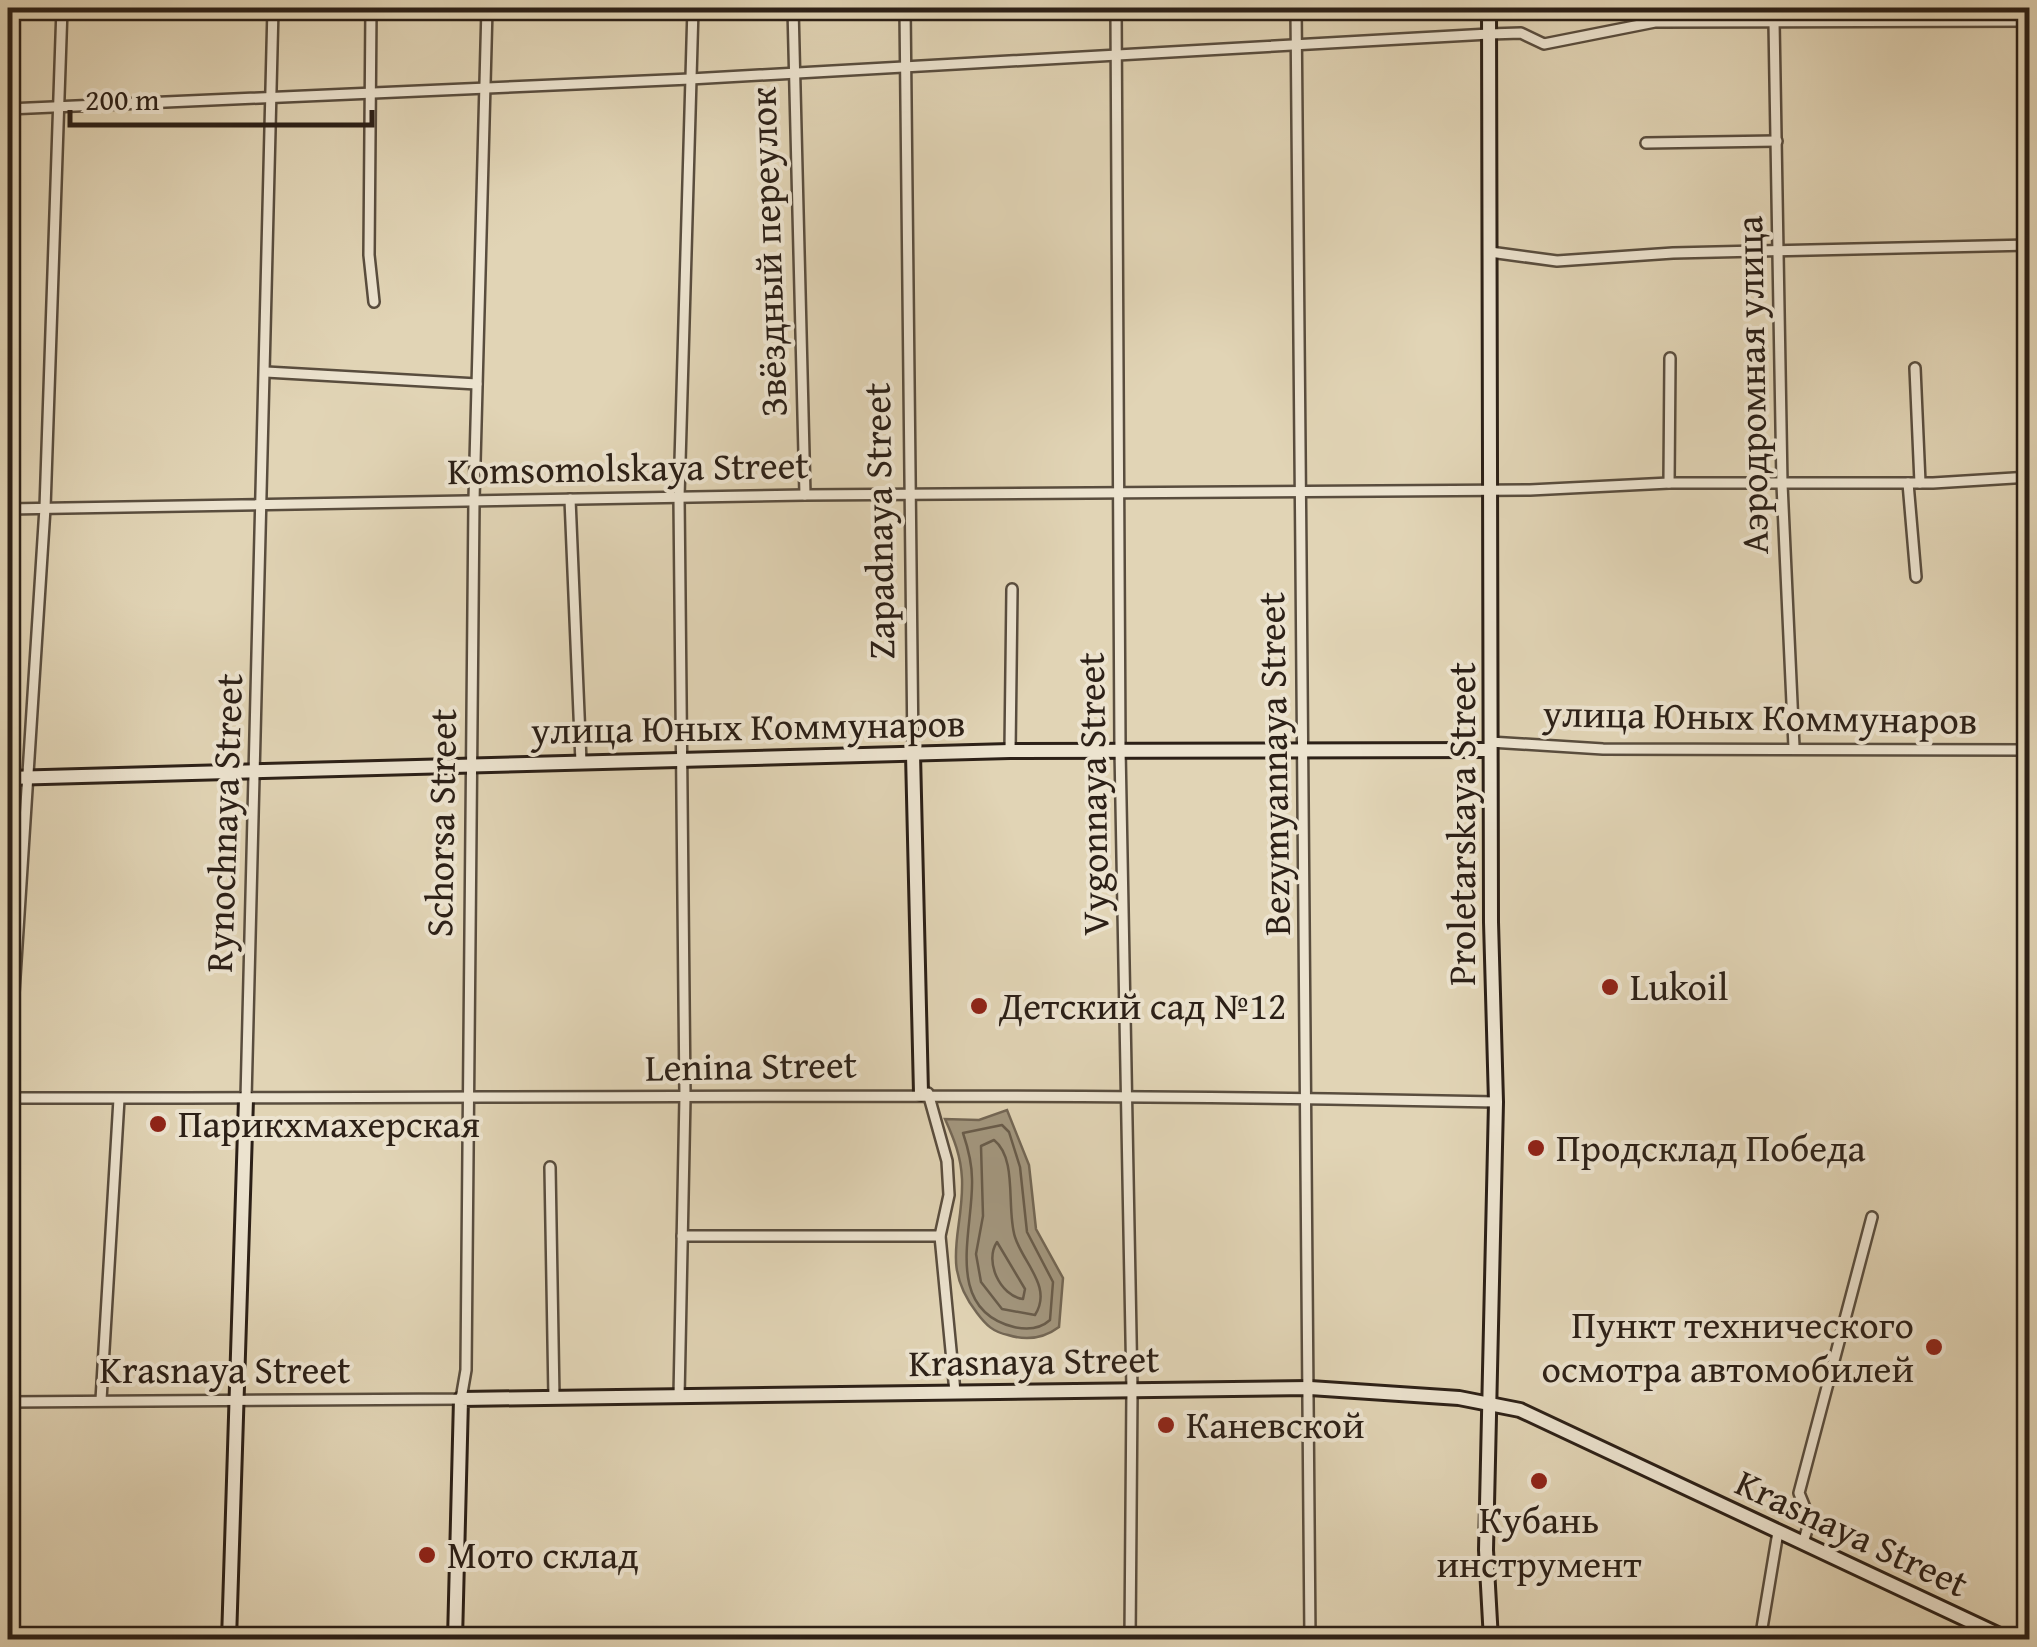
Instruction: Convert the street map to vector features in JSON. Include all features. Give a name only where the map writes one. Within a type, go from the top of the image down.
[{"type":"street","points":[[8,1086],[24,778],[44,508],[62,8]]},
{"type":"street","name":"Rynochnaya Street","points":[[230,1640],[256,772],[273,8]]},
{"type":"street","points":[[371,8],[369,255],[374,302]]},
{"type":"street","name":"Schorsa Street","points":[[456,1640],[461,1399],[466,1370],[474,500],[487,8]]},
{"type":"street","points":[[680,1397],[685,1097],[679,497],[692,8]]},
{"type":"street","name":"Звёздный переулок","points":[[793,8],[805,495]]},
{"type":"street","name":"Zapadnaya Street","points":[[905,8],[907,494],[924,1093]]},
{"type":"street","name":"Vygonnaya Street","points":[[1116,8],[1120,750],[1132,1390],[1130,1640]]},
{"type":"street","name":"Bezymyannaya Street","points":[[1296,8],[1302,749],[1310,1098],[1310,1640]]},
{"type":"street","name":"Proletarskaya Street","points":[[1489,8],[1490,746],[1496,1102],[1486,1550],[1491,1640]]},
{"type":"street","points":[[1902,8],[1902,21]]},
{"type":"street","points":[[8,109],[690,80],[1489,34],[1521,33],[1544,44],[1655,22],[2030,21]]},
{"type":"street","name":"Аэродромная улица","points":[[1774,22],[1782,484],[1794,747]]},
{"type":"street","points":[[1646,143],[1777,141]]},
{"type":"street","points":[[1490,252],[1558,261],[2030,244]]},
{"type":"street","points":[[1669,482],[1670,358]]},
{"type":"street","points":[[1915,368],[1920,483]]},
{"type":"street","points":[[266,372],[477,384]]},
{"type":"street","name":"Komsomolskaya Street","points":[[8,509],[1490,488],[1669,482],[1920,483],[2030,477]]},
{"type":"street","points":[[1908,483],[1916,577]]},
{"type":"street","points":[[570,499],[580,762]]},
{"type":"street","points":[[1010,751],[1012,589]]},
{"type":"street","name":"улица Юных Коммунаров","points":[[8,778],[1010,751],[1490,746],[2030,750]]},
{"type":"street","points":[[924,1093],[947,1161],[950,1196],[940,1236],[955,1392]]},
{"type":"street","name":"Lenina Street","points":[[8,1098],[468,1100],[924,1093],[1496,1102]]},
{"type":"street","points":[[101,1400],[119,1098]]},
{"type":"street","points":[[550,1167],[554,1398]]},
{"type":"street","points":[[1803,1543],[1810,1520],[1799,1494],[1872,1217]]},
{"type":"street","points":[[682,1236],[940,1236]]},
{"type":"street","name":"Krasnaya Street","points":[[8,1402],[1310,1388],[1491,1402],[1520,1410],[2010,1640]]},
{"type":"street","points":[[1760,1640],[1778,1532]]},
{"type":"water","points":[[1007,1110],[1029,1165],[1036,1229],[1063,1278],[1059,1327],[1035,1338],[1003,1334],[987,1324],[966,1295],[956,1263],[962,1179],[945,1119],[979,1120]]},
{"type":"place","name":"Lukoil","points":[[1610,987]]},
{"type":"place","name":"Детский сад №12","points":[[979,1006]]},
{"type":"place","name":"Парикхмахерская","points":[[158,1124]]},
{"type":"place","name":"Продсклад Победа","points":[[1536,1148]]},
{"type":"place","name":"Пункт технического осмотра автомобилей","points":[[1934,1347]]},
{"type":"place","name":"Каневской","points":[[1166,1425]]},
{"type":"place","name":"Кубань инструмент","points":[[1539,1481]]},
{"type":"place","name":"Мото склад","points":[[427,1555]]}]
